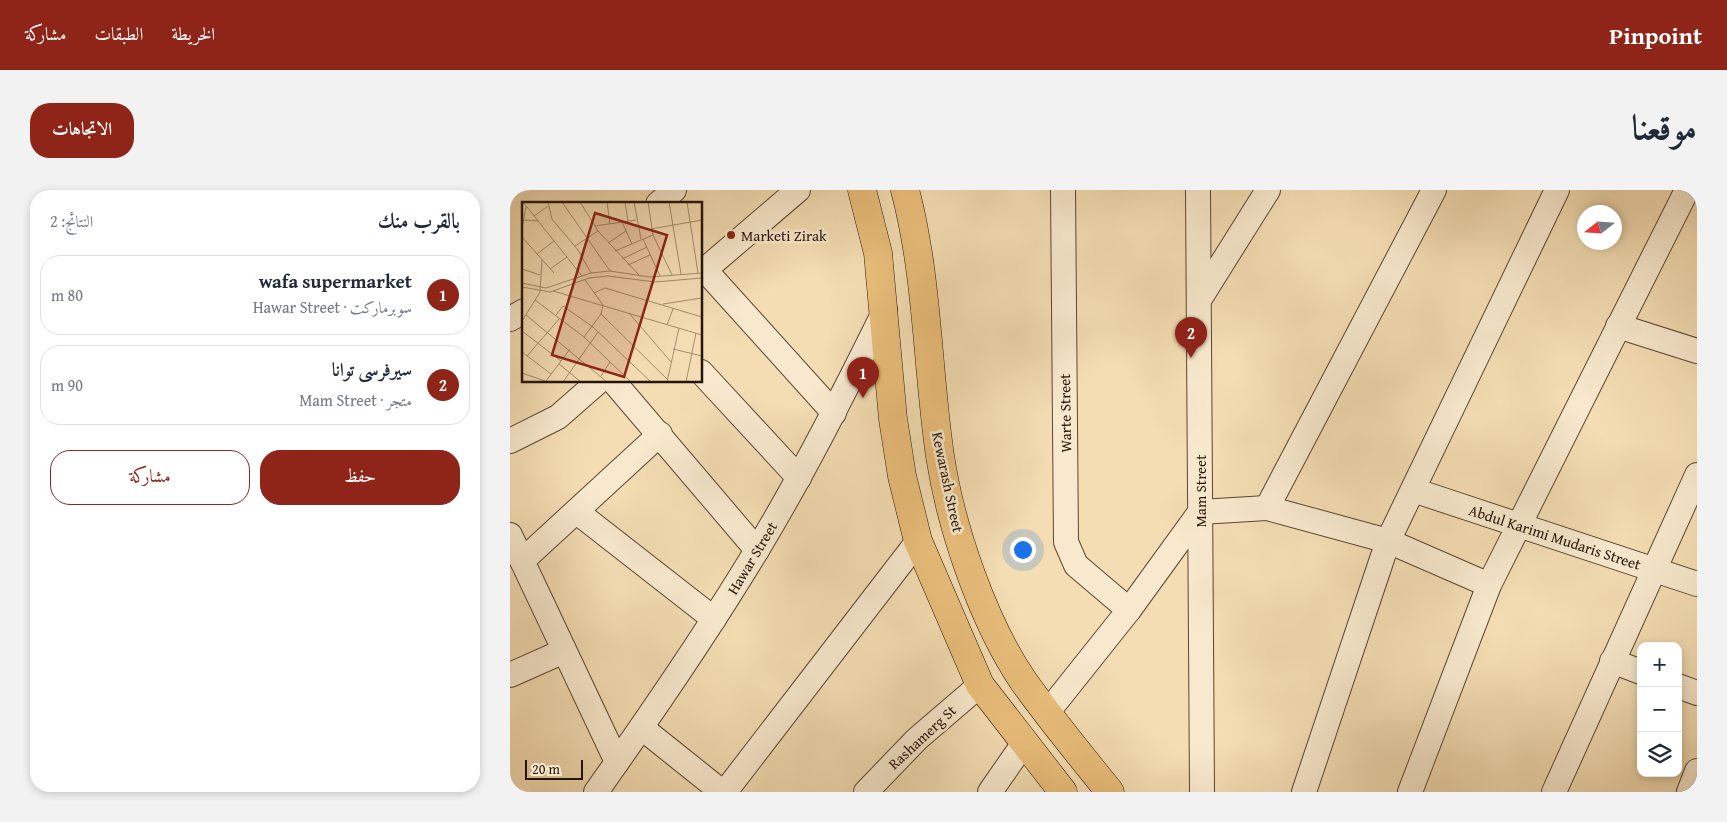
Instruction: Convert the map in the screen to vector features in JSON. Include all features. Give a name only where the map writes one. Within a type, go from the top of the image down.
[{"type":"main road","points":[[862,190],[878,252],[885,310],[893,419],[902,476],[918,541],[980,685],[1063,792]]},
{"type":"main road","name":"Kewarash Street","points":[[905,190],[914,223],[922,275],[940,458],[950,509],[996,631],[1024,682],[1110,792]]},
{"type":"street","points":[[660,202],[674,190]]},
{"type":"street","points":[[798,190],[703,271],[834,413]]},
{"type":"street","name":"Warte Street","points":[[1063,190],[1066,542],[1076,565],[1129,610]]},
{"type":"street","name":"Mam Street","points":[[1198,190],[1202,792]]},
{"type":"street","points":[[1199,300],[1268,190]]},
{"type":"street","points":[[1267,508],[1434,190]]},
{"type":"street","points":[[1304,792],[1388,541],[1557,190]]},
{"type":"street","points":[[1410,792],[1490,585],[1686,190]]},
{"type":"street","name":"Hawar Street","points":[[596,792],[642,728],[757,550],[834,413],[885,310]]},
{"type":"street","points":[[510,320],[522,312]]},
{"type":"street","points":[[1618,326],[1697,351]]},
{"type":"street","points":[[702,373],[799,478]]},
{"type":"street","points":[[510,441],[558,417],[598,382]]},
{"type":"street","points":[[614,382],[757,550]]},
{"type":"street","points":[[522,561],[660,434]]},
{"type":"street","points":[[1554,792],[1697,475]]},
{"type":"street","name":"Abdul Karimi Mudaris Street","points":[[1413,490],[1697,584]]},
{"type":"street","points":[[1047,713],[1129,610],[1200,512],[1267,508],[1388,541],[1490,585]]},
{"type":"street","points":[[577,512],[714,619]]},
{"type":"street","points":[[510,535],[617,762]]},
{"type":"street","points":[[642,728],[724,792],[918,541]]},
{"type":"street","points":[[510,675],[564,650]]},
{"type":"street","points":[[1612,662],[1637,671]]},
{"type":"street","name":"Rashamerg St","points":[[866,792],[917,739],[980,685]]},
{"type":"street","points":[[1681,687],[1697,693]]},
{"type":"street","points":[[990,792],[1024,743]]},
{"type":"street","points":[[1688,792],[1697,771]]},
{"type":"place","name":"Marketi Zirak","points":[[731,235]]},
{"type":"place","name":"سيرفرسى توانا","points":[[1191,358]]},
{"type":"place","name":"wafa supermarket","points":[[863,398]]}]
